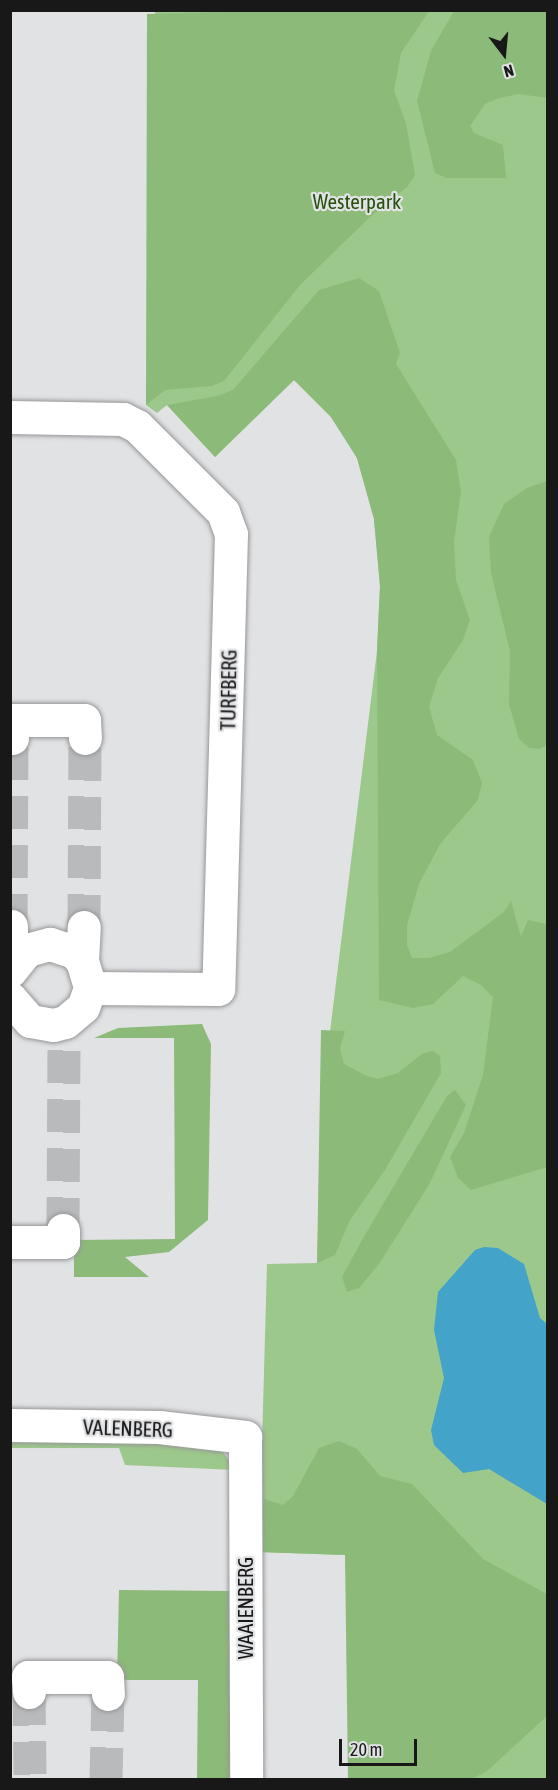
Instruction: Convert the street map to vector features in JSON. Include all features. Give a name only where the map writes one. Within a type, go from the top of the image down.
[{"type":"street","name":"TURFBERG","points":[[10,417],[123,419],[137,426],[223,512],[231,534],[218,989],[86,974]]},
{"type":"street","points":[[12,738],[12,720],[84,720],[85,738]]},
{"type":"street","points":[[11,926],[11,970]]},
{"type":"street","points":[[11,1003],[30,1021],[64,1032],[83,1007],[86,974],[84,927]]},
{"type":"street","points":[[11,970],[22,954],[38,945],[63,946],[86,974]]},
{"type":"street","points":[[10,1242],[63,1242],[63,1230]]},
{"type":"street","name":"VALENBERG","points":[[10,1425],[159,1427],[245,1437]]},
{"type":"street","name":"WAAIENBERG","points":[[245,1437],[246,1779]]},
{"type":"street","points":[[28,1692],[28,1677],[107,1677],[108,1694]]},
{"type":"green space","name":"Westerpark","points":[[155,11],[547,11],[547,1779],[356,1779],[345,1555],[259,1552],[267,1264],[317,1263],[325,1072],[377,651],[380,586],[374,519],[357,458],[331,417],[294,380],[215,457],[167,405],[157,413],[146,405]]},
{"type":"green space","points":[[256,11],[429,11],[401,53],[394,91],[406,123],[415,175],[407,187],[371,216],[300,285],[224,381],[212,386],[165,390],[146,405],[147,14]]},
{"type":"green space","points":[[454,11],[547,11],[547,98],[519,94],[499,98],[485,104],[470,126],[474,133],[503,145],[506,178],[446,178],[435,173],[417,101],[431,51]]},
{"type":"green space","points":[[359,278],[379,291],[400,353],[396,364],[456,460],[461,492],[454,541],[456,580],[470,620],[463,640],[438,678],[429,707],[437,735],[473,760],[482,783],[478,800],[440,844],[419,884],[407,925],[407,945],[412,958],[429,958],[450,952],[504,912],[511,901],[521,937],[528,920],[547,924],[547,1167],[471,1190],[458,1178],[450,1157],[464,1133],[483,1075],[493,997],[481,985],[463,976],[433,1004],[413,1008],[379,1000],[377,651],[380,586],[374,519],[357,458],[331,417],[294,380],[215,457],[167,405],[217,396],[233,390],[319,290]]},
{"type":"green space","points":[[547,481],[548,745],[539,749],[529,748],[519,739],[509,704],[510,651],[491,573],[489,537],[504,504],[527,488]]},
{"type":"green space","points":[[202,1024],[211,1044],[208,1220],[169,1252],[125,1257],[149,1277],[74,1277],[74,1240],[175,1239],[174,1038],[94,1038],[118,1028]]},
{"type":"green space","points":[[321,1030],[345,1031],[340,1048],[344,1064],[367,1076],[378,1079],[398,1073],[422,1054],[433,1051],[440,1056],[441,1073],[385,1170],[350,1220],[335,1255],[317,1263]]},
{"type":"green space","points":[[455,1090],[466,1105],[430,1183],[379,1264],[359,1288],[347,1292],[342,1277],[447,1096]]},
{"type":"green space","points":[[11,1434],[220,1447],[235,1470],[125,1465],[119,1448],[11,1448]]},
{"type":"green space","points":[[339,1441],[357,1449],[380,1476],[412,1484],[483,1559],[547,1594],[547,1716],[486,1772],[471,1779],[348,1779],[345,1555],[259,1552],[260,1498],[283,1505],[293,1496],[319,1448]]},
{"type":"green space","points":[[119,1590],[233,1591],[232,1779],[197,1779],[198,1680],[117,1680]]},
{"type":"water","points":[[484,1247],[498,1248],[524,1264],[540,1318],[547,1324],[547,1504],[489,1469],[463,1473],[434,1445],[431,1430],[444,1378],[434,1330],[438,1292],[475,1250]]},
{"type":"tunnel","points":[[11,926],[12,738]]},
{"type":"tunnel","points":[[84,927],[85,738]]},
{"type":"tunnel","points":[[63,1230],[64,1041]]},
{"type":"tunnel","points":[[29,1692],[30,1780]]},
{"type":"tunnel","points":[[106,1780],[108,1694]]}]
